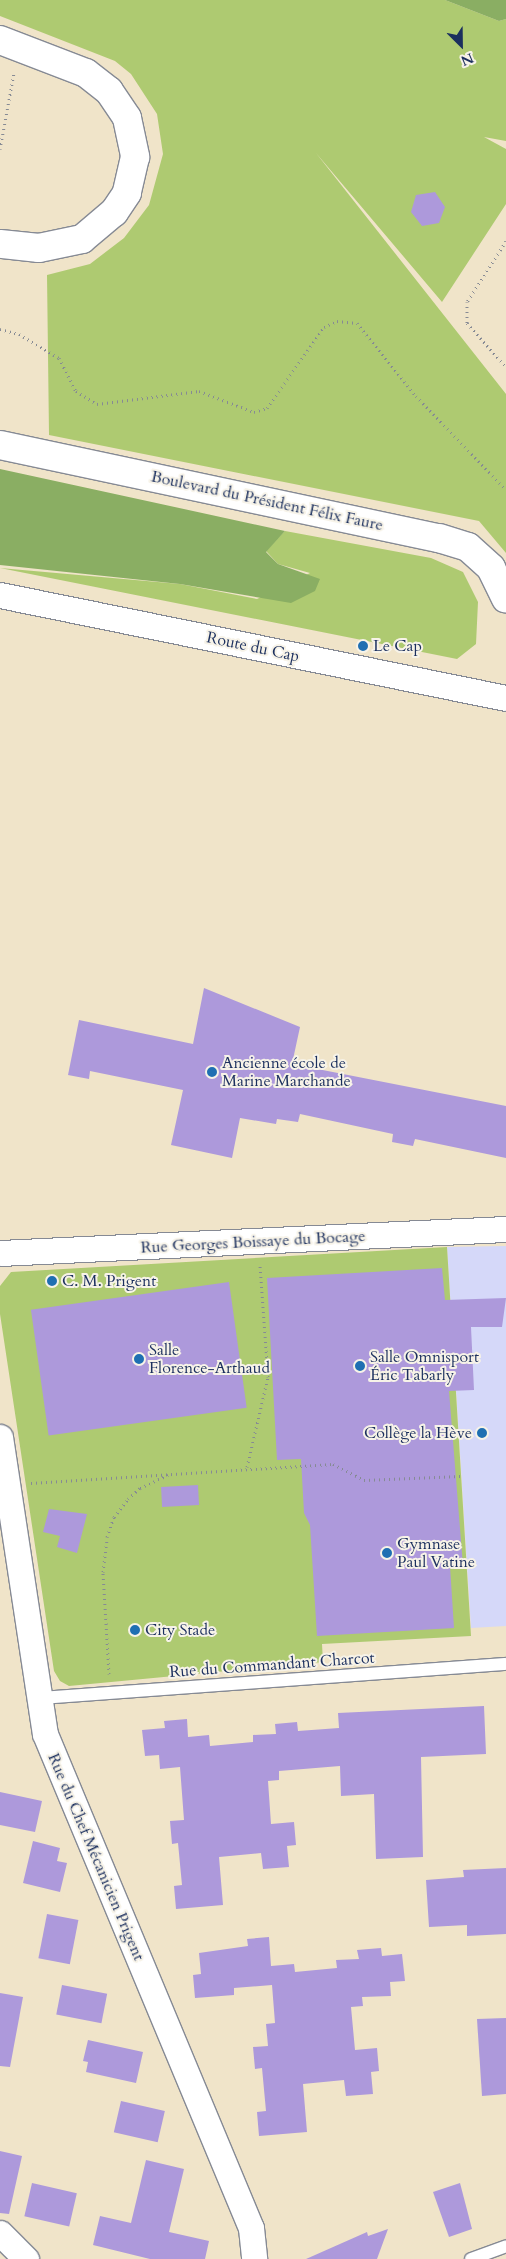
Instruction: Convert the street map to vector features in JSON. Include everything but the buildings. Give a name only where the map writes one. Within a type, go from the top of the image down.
[{"type":"street","points":[[0,40],[86,73],[109,91],[127,118],[135,157],[126,193],[114,212],[82,239],[39,248],[0,244]]},
{"type":"street","name":"Boulevard du Président Félix Faure","points":[[0,445],[439,538],[468,547],[491,568],[506,599]]},
{"type":"street","name":"Route du Cap","points":[[0,594],[506,698]]},
{"type":"street","name":"Rue Georges Boissaye du Bocage","points":[[0,1253],[239,1244],[506,1229]]},
{"type":"street","name":"Rue du Chef Mécanicien Prigent","points":[[0,1437],[45,1734],[60,1775],[251,2228],[254,2259]]},
{"type":"street","points":[[0,2233],[26,2259]]},
{"type":"lane","name":"Rue du Commandant Charcot","points":[[40,1698],[506,1664]]},
{"type":"lane","points":[[471,2259],[506,2246]]},
{"type":"path","points":[[0,149],[15,68]]},
{"type":"path","points":[[506,241],[468,302],[467,323],[506,367]]},
{"type":"path","points":[[0,329],[19,334],[59,358],[76,391],[97,404],[199,391],[254,412],[267,408],[324,327],[337,321],[357,323],[416,396],[506,490]]},
{"type":"path","points":[[239,1244],[240,1255],[259,1256],[268,1377],[247,1467]]},
{"type":"path","points":[[7,1486],[247,1467],[333,1464],[364,1480],[461,1476]]},
{"type":"path","points":[[110,1693],[103,1572],[107,1537],[114,1517],[140,1488],[176,1472]]},
{"type":"shaded area","name":"Collège la Hève","points":[[506,1246],[506,1626],[471,1628],[447,1247]]},
{"type":"green space","points":[[0,0],[445,0],[499,21],[506,19],[506,141],[484,137],[506,149],[506,204],[442,302],[316,153],[506,394],[506,553],[479,521],[49,435],[47,275],[90,264],[124,238],[149,205],[163,154],[157,114],[131,74],[115,61],[0,16]]},
{"type":"green space","points":[[445,0],[506,0],[506,19],[499,21]]},
{"type":"green space","points":[[0,469],[285,531],[266,552],[278,564],[320,579],[315,591],[291,603],[180,584],[0,565]]},
{"type":"green space","points":[[285,531],[431,558],[463,572],[478,602],[476,644],[457,659],[0,568],[180,584],[257,599],[310,573],[278,564],[266,551]]},
{"type":"green space","points":[[447,1247],[471,1636],[322,1644],[323,1662],[69,1686],[60,1681],[54,1671],[0,1314],[0,1286],[11,1272]]},
{"type":"place","name":"Le Cap","points":[[363,646]]},
{"type":"place","name":"Ancienne école de Marine Marchande","points":[[212,1072]]},
{"type":"place","name":"C. M. Prigent","points":[[52,1281]]},
{"type":"place","name":"Salle Florence-Arthaud","points":[[139,1359]]},
{"type":"place","name":"Salle Omnisport Éric Tabarly","points":[[360,1366]]},
{"type":"place","name":"Collège la Hève","points":[[482,1433]]},
{"type":"place","name":"Gymnase Paul Vatine","points":[[387,1553]]},
{"type":"place","name":"City Stade","points":[[135,1630]]}]
